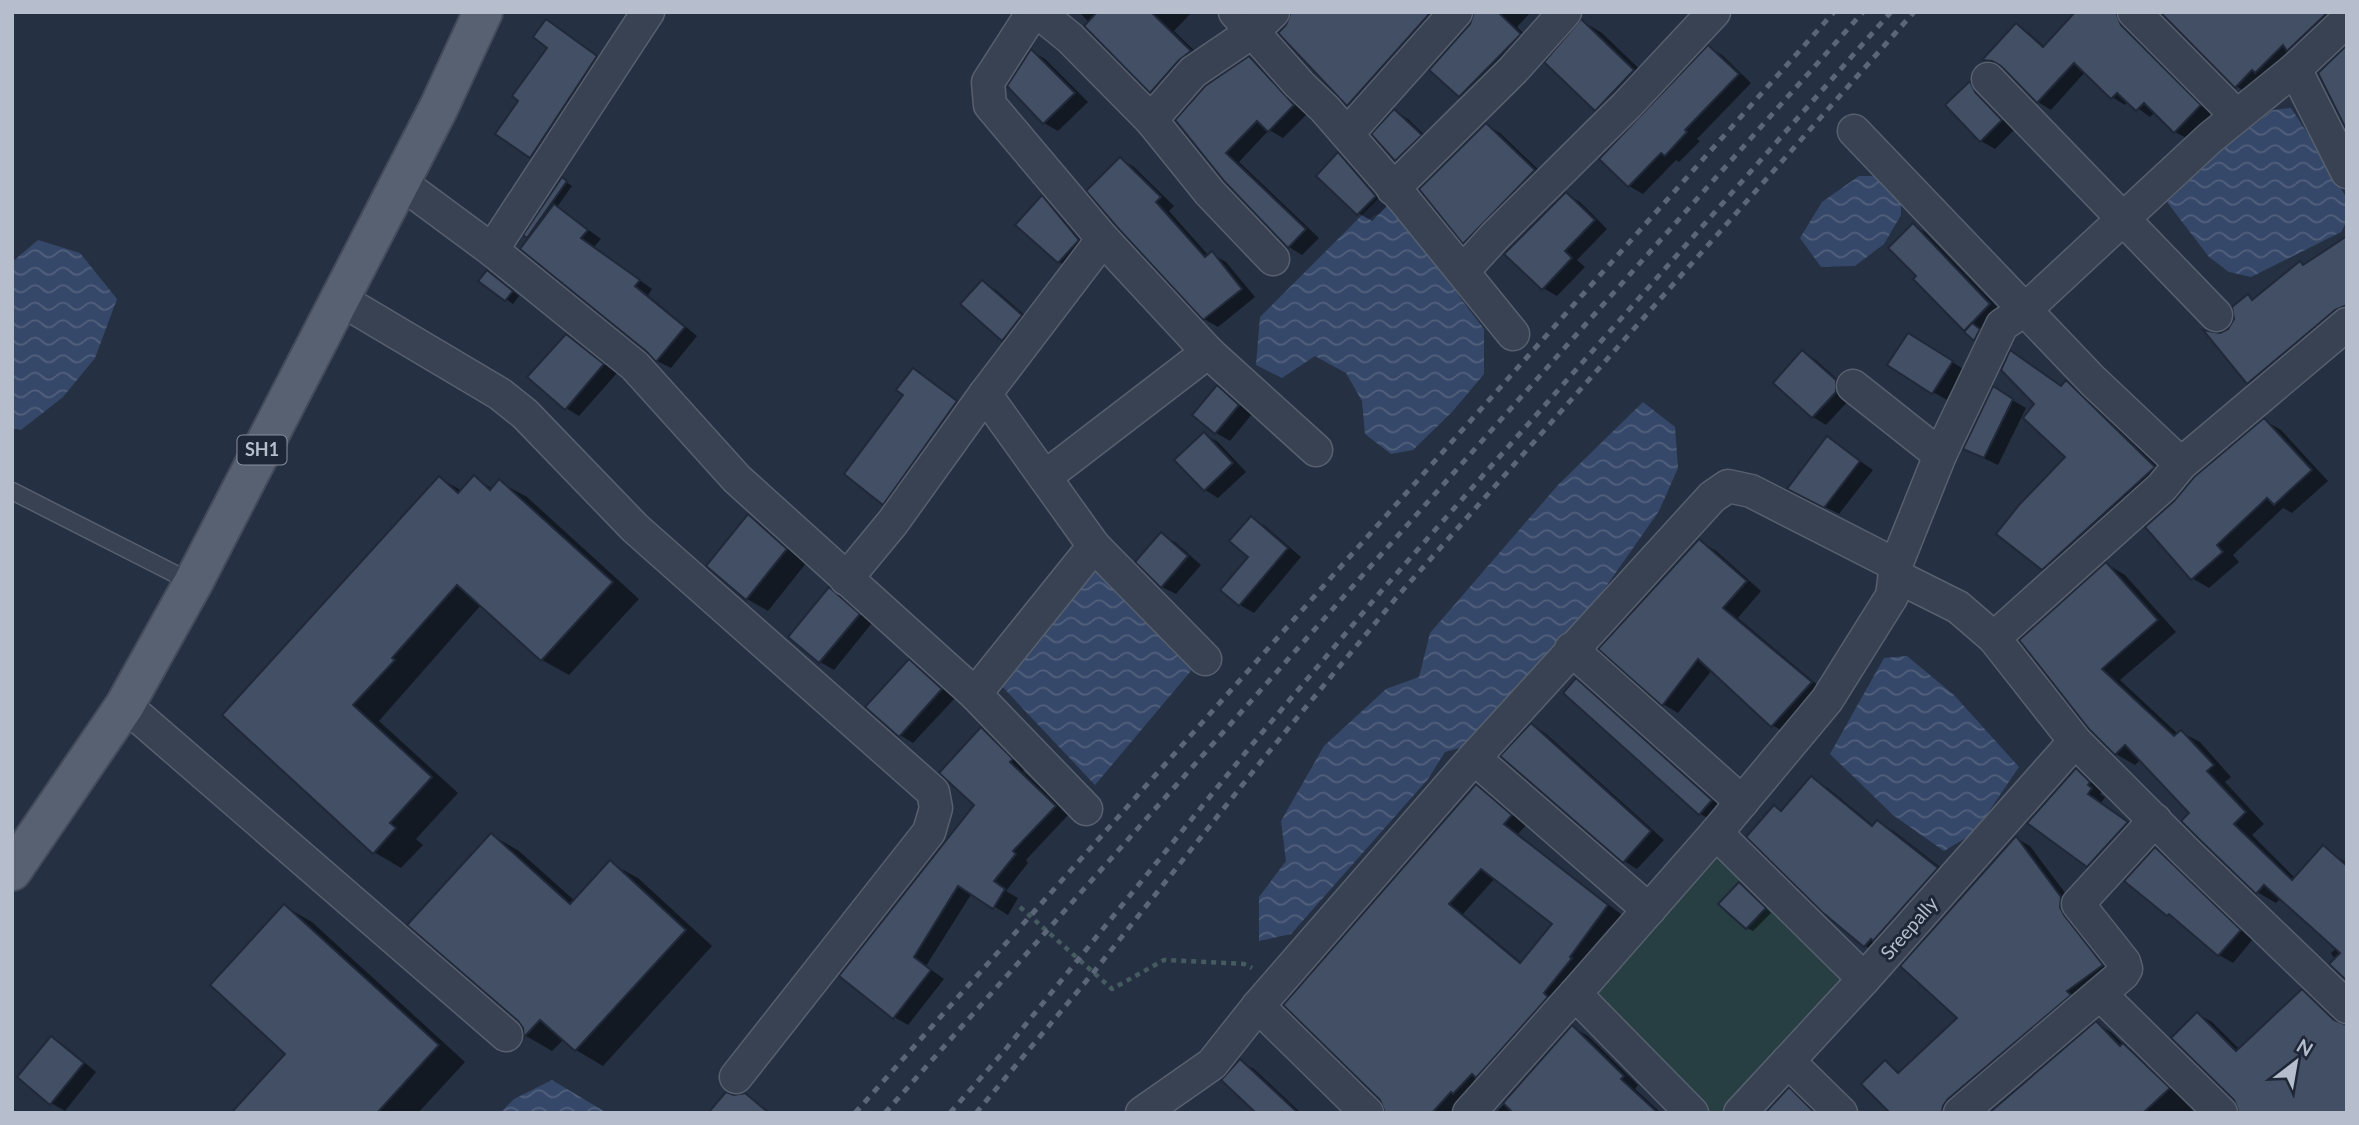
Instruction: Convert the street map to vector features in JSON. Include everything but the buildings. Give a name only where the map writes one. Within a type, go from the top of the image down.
[{"type":"main road","name":"SH1","points":[[12,871],[125,705],[193,583],[439,107],[483,12]]},
{"type":"street","points":[[492,250],[649,12]]},
{"type":"street","points":[[1273,259],[1210,193],[1151,120],[1070,37],[1035,12],[988,82],[990,105],[1103,239],[1208,352],[1316,450]]},
{"type":"street","points":[[1347,134],[1456,12]]},
{"type":"street","points":[[1393,189],[1513,70],[1565,12]]},
{"type":"street","points":[[1463,271],[1627,105],[1714,12]]},
{"type":"street","points":[[2134,12],[2237,116]]},
{"type":"street","points":[[1151,120],[1193,72],[1253,19],[1513,334]]},
{"type":"street","points":[[1469,1113],[1716,833],[1827,700],[1887,605],[1894,589],[1896,570],[1940,455],[2002,326],[2026,309],[2210,138],[2295,69],[2347,20]]},
{"type":"street","points":[[2295,69],[2347,172]]},
{"type":"street","points":[[1988,79],[2216,315]]},
{"type":"street","points":[[1854,131],[2093,381],[2181,464]]},
{"type":"street","points":[[400,183],[492,250],[635,366],[737,479],[975,694],[1086,809]]},
{"type":"street","points":[[846,579],[893,522],[985,394],[1103,239]]},
{"type":"street","points":[[340,299],[500,394],[525,414],[635,528],[933,792],[936,808],[929,832],[736,1077]]},
{"type":"street","points":[[1994,638],[2162,487],[2181,464],[2347,324]]},
{"type":"street","points":[[1045,477],[1208,352]]},
{"type":"street","points":[[1853,386],[1940,455]]},
{"type":"street","points":[[985,394],[1094,546],[1205,659]]},
{"type":"street","points":[[1142,1113],[1212,1063],[1258,1006],[1571,649],[1712,497],[1728,486],[1751,491],[1958,607],[1994,638],[2075,741],[2347,1007]]},
{"type":"street","points":[[975,694],[1094,546]]},
{"type":"street","points":[[1571,649],[1742,802]]},
{"type":"street","points":[[125,705],[506,1035]]},
{"type":"street","name":"Sreepally","points":[[1741,1113],[2075,741]]},
{"type":"street","points":[[1474,758],[1648,910]]},
{"type":"street","points":[[1981,1107],[2126,969],[2124,962],[2079,907],[2079,901],[2154,820]]},
{"type":"street","points":[[1716,833],[1864,979]]},
{"type":"street","points":[[1575,994],[1692,1113]]},
{"type":"street","points":[[2100,994],[2221,1113]]},
{"type":"street","points":[[1258,1006],[1367,1113]]},
{"type":"street","points":[[1788,1061],[1841,1113]]},
{"type":"lane","points":[[12,491],[193,583]]},
{"type":"path","points":[[1020,907],[1112,989],[1164,960],[1244,964],[1279,982]]},
{"type":"green space","points":[[1717,845],[1853,979],[1737,1113],[1707,1113],[1584,992]]},
{"type":"water","points":[[2291,108],[2347,199],[2347,221],[2341,232],[2251,277],[2229,272],[2209,257],[2167,202],[2223,149],[2273,110]]},
{"type":"water","points":[[1859,176],[1878,176],[1901,198],[1901,215],[1884,244],[1855,266],[1821,267],[1800,238],[1822,202]]},
{"type":"water","points":[[1382,195],[1422,240],[1484,329],[1484,374],[1452,412],[1413,450],[1391,454],[1365,434],[1362,401],[1346,373],[1315,356],[1282,378],[1256,365],[1260,317]]},
{"type":"water","points":[[38,240],[80,253],[117,299],[95,358],[63,397],[21,430],[12,428],[12,262]]},
{"type":"water","points":[[1643,402],[1675,427],[1678,468],[1659,511],[1570,638],[1480,742],[1445,752],[1428,779],[1291,934],[1259,941],[1259,897],[1286,861],[1281,821],[1324,746],[1386,689],[1419,677],[1430,633],[1558,485]]},
{"type":"water","points":[[1094,566],[1195,666],[1095,785],[997,681]]},
{"type":"water","points":[[1907,656],[1954,695],[2019,767],[1974,833],[1944,851],[1893,815],[1830,754],[1884,658]]},
{"type":"water","points":[[552,1080],[607,1113],[500,1113],[514,1099]]},
{"type":"railway","points":[[855,1113],[1834,12]]},
{"type":"railway","points":[[885,1113],[1863,12]]},
{"type":"railway","points":[[950,1113],[1005,1050],[1250,747],[1383,589],[1891,12]]},
{"type":"railway","points":[[976,1113],[1093,973],[1263,759],[1396,598],[1914,12]]}]
